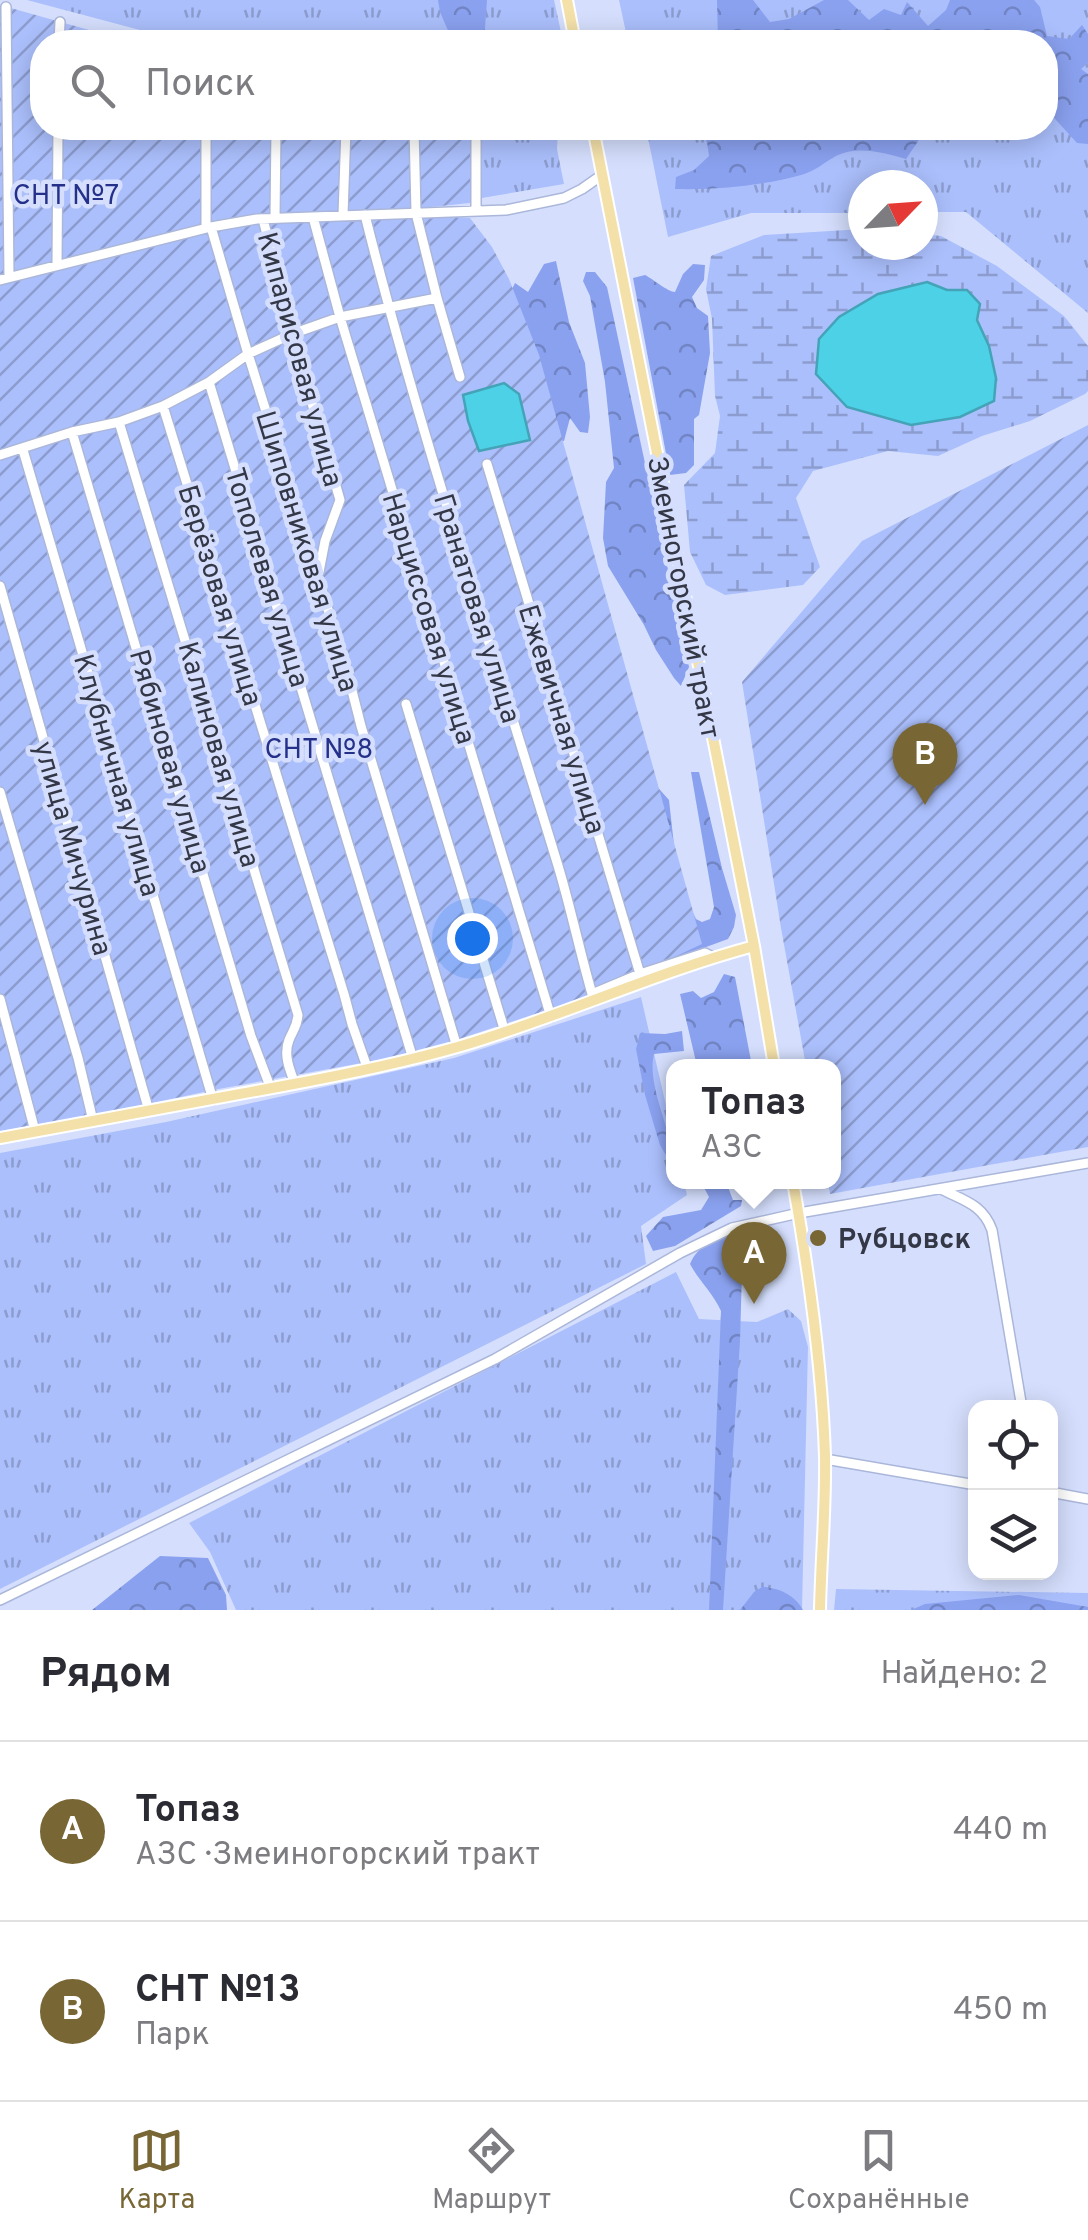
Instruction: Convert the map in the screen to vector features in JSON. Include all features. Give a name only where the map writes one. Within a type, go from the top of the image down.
[{"type":"main road","points":[[567,0],[573,30]]},
{"type":"main road","name":"Змеиногорский тракт","points":[[595,140],[754,946],[773,1059]]},
{"type":"main road","points":[[0,1138],[413,1059],[551,1018],[593,997],[754,946]]},
{"type":"main road","points":[[795,1189],[817,1340],[825,1459],[820,1610]]},
{"type":"street","points":[[6,7],[4,279],[263,218],[506,210],[564,198],[602,175]]},
{"type":"street","points":[[60,22],[60,30]]},
{"type":"street","points":[[57,264],[58,140]]},
{"type":"street","name":"Шиповниковая улица","points":[[206,140],[209,228],[346,667],[457,1047]]},
{"type":"street","points":[[275,218],[276,140]]},
{"type":"street","points":[[344,216],[346,140]]},
{"type":"street","points":[[414,140],[416,213],[460,376]]},
{"type":"street","points":[[476,141],[476,212]]},
{"type":"street","name":"Гранатовая улица","points":[[365,214],[388,308],[560,872],[593,997]]},
{"type":"street","name":"Нарциссовая улица","points":[[312,217],[551,1018]]},
{"type":"street","name":"Кипарисовая улица","points":[[263,218],[340,500],[324,541],[318,575]]},
{"type":"street","points":[[0,455],[163,406],[209,382],[248,354],[292,334],[340,317],[437,298]]},
{"type":"street","name":"Тополевая улица","points":[[209,382],[413,1059]]},
{"type":"street","name":"Берёзовая улица","points":[[163,406],[368,1070]]},
{"type":"street","name":"Калиновая улица","points":[[119,422],[298,1015],[297,1028],[288,1042],[287,1061],[295,1084]]},
{"type":"street","name":"Рябиновая улица","points":[[72,432],[251,1036],[271,1089]]},
{"type":"street","name":"Клубничная улица","points":[[22,450],[213,1100]]},
{"type":"street","name":"Ежевичная улица","points":[[487,464],[640,974]]},
{"type":"street","name":"улица Мичурина","points":[[0,586],[149,1110]]},
{"type":"street","points":[[406,704],[505,1032]]},
{"type":"street","points":[[0,792],[93,1120]]},
{"type":"street","points":[[593,997],[640,974],[705,953],[713,957]]},
{"type":"street","points":[[0,998],[35,1131]]},
{"type":"street","points":[[0,1600],[495,1359],[696,1244],[732,1228],[1088,1163]]},
{"type":"street","points":[[940,1189],[979,1207],[988,1216],[1021,1400]]},
{"type":"street","points":[[825,1459],[968,1484]]},
{"type":"street","points":[[1058,1493],[1088,1499]]},
{"type":"green space","points":[[27,0],[554,0],[561,30],[140,30]]},
{"type":"green space","points":[[438,0],[487,0],[485,30],[448,30]]},
{"type":"green space","points":[[619,0],[1088,0],[1088,313],[966,212],[938,212],[938,170],[848,170],[848,213],[751,213],[668,237],[648,140],[1058,140],[1058,30],[625,30]]},
{"type":"green space","points":[[717,0],[753,0],[770,22],[789,19],[824,0],[848,0],[869,20],[884,9],[901,15],[907,2],[928,26],[946,10],[950,0],[1034,0],[1040,7],[1046,30],[718,30]]},
{"type":"green space","name":"СНТ №8","points":[[0,5],[89,30],[30,30],[30,140],[476,140],[479,202],[374,213],[470,218],[509,279],[539,355],[702,944],[593,995],[456,1040],[384,1059],[0,1131]]},
{"type":"green space","points":[[1082,25],[1088,34],[1088,63],[1081,69],[1088,74],[1088,144],[1077,143],[1058,122],[1058,38],[1069,39]]},
{"type":"green space","points":[[477,140],[557,140],[564,184],[482,198]]},
{"type":"green space","points":[[707,140],[919,140],[906,159],[853,151],[806,174],[786,179],[738,187],[675,189],[676,177],[694,170],[709,156]]},
{"type":"green space","points":[[848,230],[848,260],[938,260],[938,236],[941,236],[997,266],[1064,316],[1088,346],[1088,391],[1030,421],[982,436],[938,456],[888,451],[813,471],[796,498],[820,567],[803,585],[725,595],[706,585],[690,552],[684,485],[715,453],[720,416],[706,289],[711,256],[764,235]]},
{"type":"green space","points":[[556,261],[569,322],[585,363],[590,417],[588,433],[580,432],[570,418],[564,441],[535,443],[508,297],[515,283],[528,292],[544,264]]},
{"type":"green space","points":[[693,264],[705,265],[704,280],[692,297],[697,308],[708,316],[710,353],[699,415],[694,419],[694,465],[686,473],[670,475],[633,278],[645,275],[675,292],[683,274]]},
{"type":"green space","points":[[586,272],[595,272],[607,287],[689,667],[681,686],[608,566],[603,538],[606,482],[614,468],[605,382],[590,296],[583,281]]},
{"type":"green space","points":[[1088,425],[1088,1147],[830,1194],[829,1189],[841,1189],[841,1059],[805,1059],[742,682],[862,541]]},
{"type":"green space","points":[[691,772],[699,772],[736,915],[734,927],[728,939],[646,969],[653,782],[669,800],[678,881],[696,919],[710,919],[714,907]]},
{"type":"green space","points":[[724,974],[735,977],[751,1059],[695,1059],[680,994],[693,991],[701,998],[714,992]]},
{"type":"green space","points":[[641,997],[666,1105],[666,1189],[686,1189],[687,1195],[641,1226],[646,1264],[0,1589],[0,1153],[166,1122],[454,1058]]},
{"type":"green space","points":[[682,1031],[684,1051],[654,1054],[654,1081],[666,1126],[666,1155],[645,1095],[636,1049],[640,1033]]},
{"type":"green space","points":[[705,1189],[729,1189],[733,1200],[742,1200],[741,1206],[675,1246],[653,1251],[646,1236],[663,1217],[701,1210],[709,1197]]},
{"type":"green space","points":[[740,1233],[740,1341],[723,1610],[709,1610],[721,1311],[690,1264],[704,1246]]},
{"type":"green space","points":[[676,1272],[699,1319],[757,1322],[788,1309],[801,1321],[808,1347],[802,1610],[236,1610],[210,1552],[189,1523]]},
{"type":"green space","points":[[160,1556],[208,1558],[226,1595],[227,1610],[92,1610]]},
{"type":"green space","points":[[762,1587],[786,1593],[803,1610],[740,1610]]},
{"type":"green space","points":[[836,1589],[1088,1593],[1088,1610],[834,1610]]},
{"type":"green space","points":[[1019,1595],[1088,1610],[911,1610],[925,1604]]},
{"type":"shaded area","points":[[927,282],[947,290],[967,290],[980,304],[977,320],[989,346],[996,378],[994,401],[960,417],[911,425],[847,407],[816,374],[819,339],[839,317],[878,294]]},
{"type":"shaded area","points":[[504,383],[519,394],[530,440],[479,451],[463,395]]},
{"type":"place","name":"СНТ №13","points":[[925,805]]},
{"type":"place","name":"Рубцовск","points":[[818,1238]]},
{"type":"place","name":"Топаз","points":[[754,1304]]},
{"type":"park label","name":"СНТ №7","points":[[66,194]]}]
